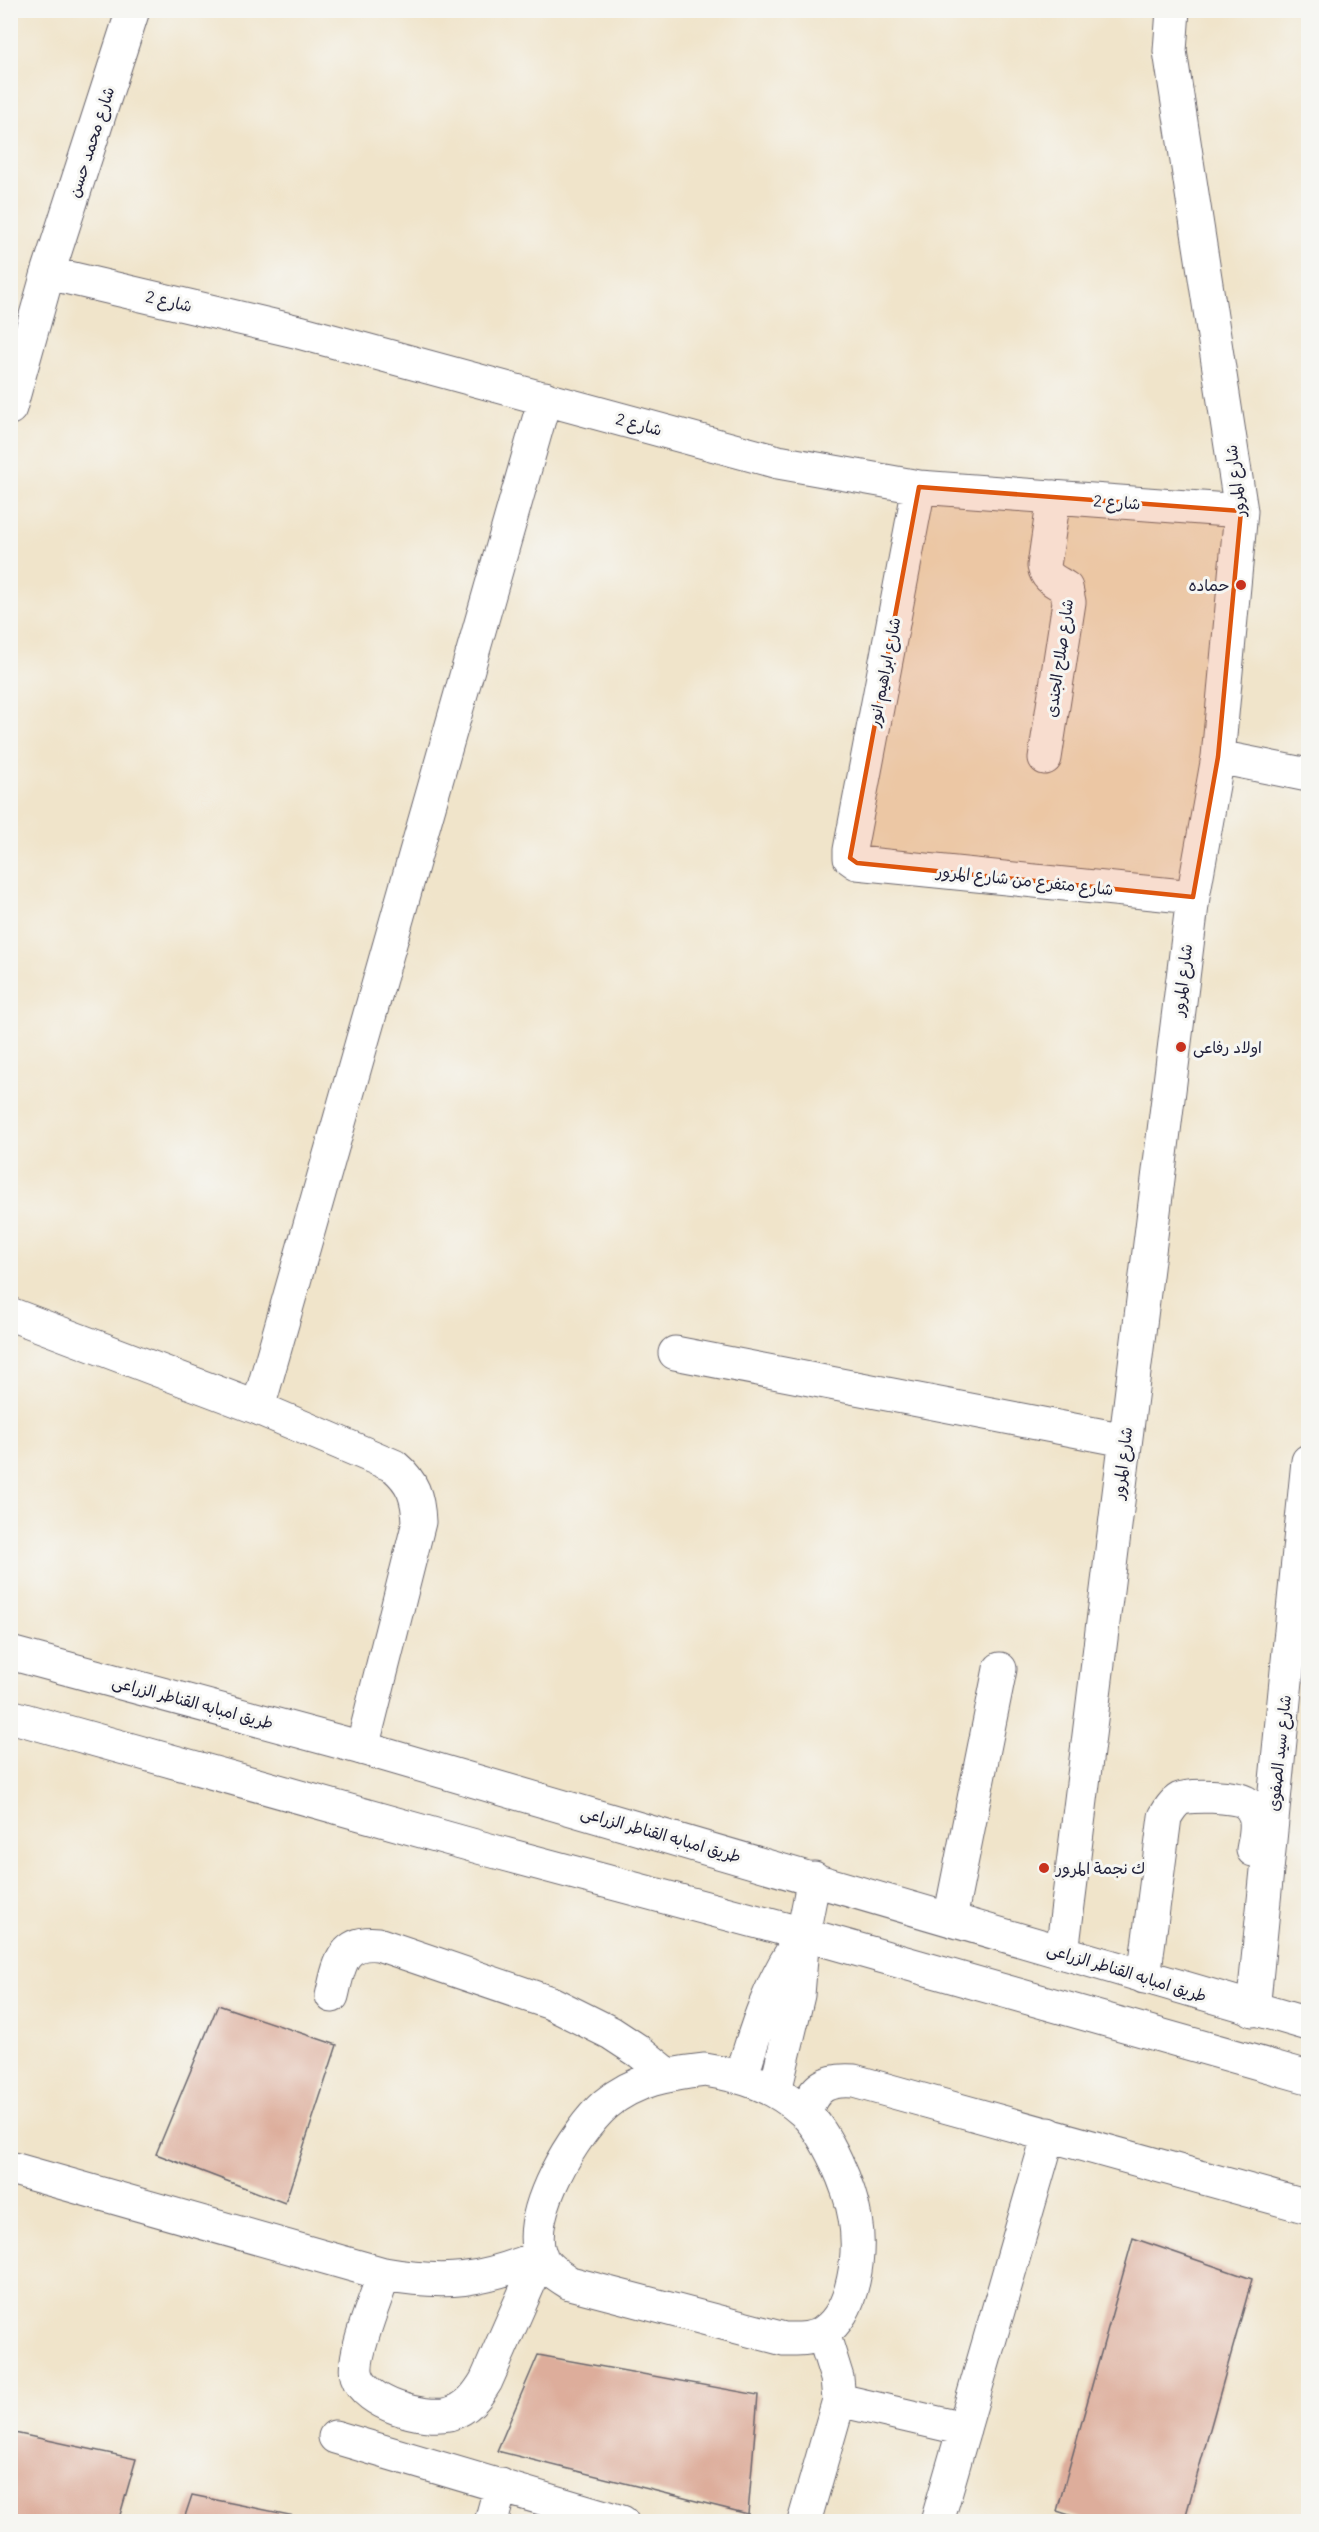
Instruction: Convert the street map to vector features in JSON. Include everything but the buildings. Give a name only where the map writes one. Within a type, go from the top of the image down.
[{"type":"street","name":"شارع محمد حسن","points":[[10,408],[48,273],[133,10]]},
{"type":"street","name":"شارع المرور","points":[[1062,1953],[1193,897],[1218,757],[1241,511],[1170,51],[1173,10]]},
{"type":"street","name":"شارع 2","points":[[48,273],[299,332],[778,462],[919,487],[1241,511]]},
{"type":"street","points":[[258,1408],[545,398]]},
{"type":"street","name":"شارع ابراهيم انور","points":[[854,861],[850,850],[919,487]]},
{"type":"street","name":"شارع صلاح الجندى","points":[[1045,758],[1069,602],[1066,588],[1048,577],[1044,566],[1054,498]]},
{"type":"street","points":[[1218,757],[1308,775]]},
{"type":"street","name":"شارع متفرع من شارع المرور","points":[[854,861],[1193,897]]},
{"type":"street","points":[[10,1314],[258,1408],[394,1466],[407,1477],[418,1499],[420,1522],[362,1748]]},
{"type":"street","points":[[675,1353],[1125,1440]]},
{"type":"street","name":"شارع سيد الصفوى","points":[[1243,2006],[1308,1461]]},
{"type":"street","name":"طريق امبابه القناطر الزراعى","points":[[10,1653],[362,1748],[1308,2024]]},
{"type":"street","points":[[950,1919],[1000,1669]]},
{"type":"street","points":[[10,1716],[504,1854],[803,1934],[1308,2077]]},
{"type":"street","points":[[1144,1977],[1165,1817],[1178,1800],[1187,1797],[1234,1798],[1244,1802],[1253,1810],[1257,1821],[1243,2006]]},
{"type":"street","points":[[775,2091],[798,1995],[803,1934],[814,1878]]},
{"type":"street","points":[[742,2076],[764,2003],[785,1960],[803,1934]]},
{"type":"street","points":[[333,1996],[339,1966],[345,1955],[354,1947],[365,1942],[378,1944],[551,2003],[581,2017],[640,2052],[667,2074]]},
{"type":"street","points":[[705,2070],[742,2076],[775,2091],[805,2113],[827,2142],[842,2175],[855,2218],[857,2261],[847,2305],[837,2321],[823,2333],[804,2339],[784,2339],[570,2283],[553,2272],[541,2256],[536,2234],[541,2212],[556,2173],[579,2137],[606,2105],[635,2086],[667,2074],[705,2070]]},
{"type":"street","points":[[805,2113],[811,2097],[823,2086],[838,2080],[854,2080],[1308,2206]]},
{"type":"street","points":[[938,2522],[1049,2134]]},
{"type":"street","points":[[10,2168],[384,2274],[424,2281],[464,2280],[504,2272],[541,2256]]},
{"type":"street","points":[[384,2274],[356,2358],[356,2375],[363,2388],[377,2400],[395,2407],[434,2416],[450,2414],[465,2407],[477,2396],[486,2381],[541,2256]]},
{"type":"street","points":[[804,2522],[839,2400],[837,2378],[823,2333]]},
{"type":"street","points":[[839,2400],[964,2429]]},
{"type":"street","points":[[335,2437],[622,2522]]},
{"type":"street","points":[[491,2522],[501,2486]]},
{"type":"highlighted area","points":[[919,487],[1241,511],[1218,757],[1193,897],[857,863],[850,858]]},
{"type":"place","name":"حماده","points":[[1241,585]]},
{"type":"place","name":"اولاد رفاعى","points":[[1181,1047]]},
{"type":"place","name":"ك نجمة المرور","points":[[1044,1868]]}]
